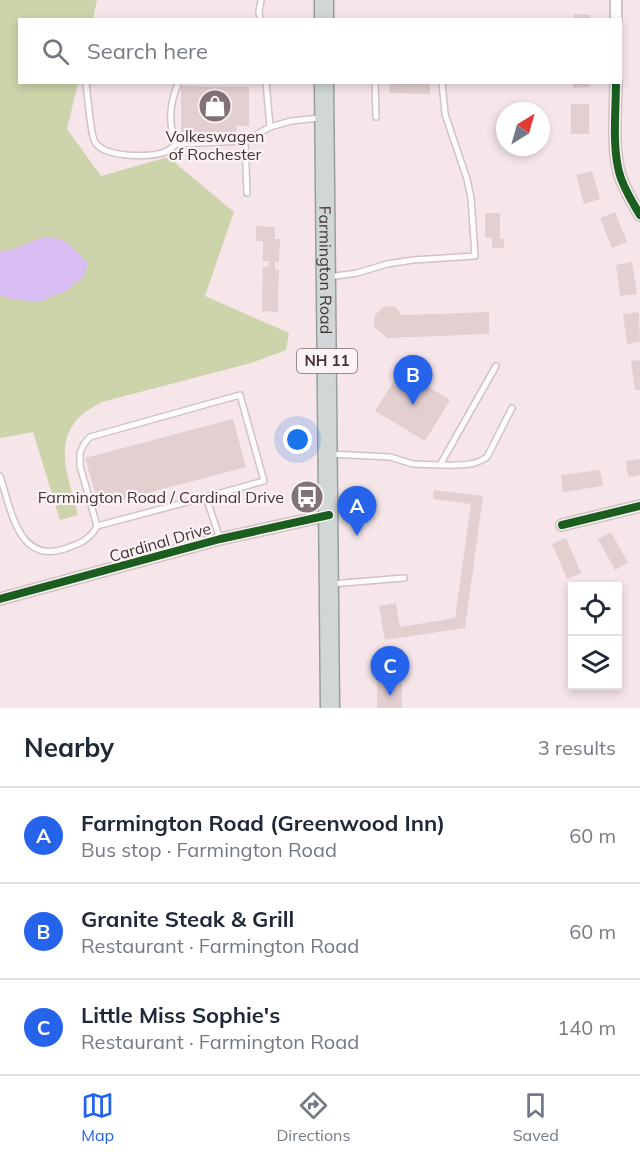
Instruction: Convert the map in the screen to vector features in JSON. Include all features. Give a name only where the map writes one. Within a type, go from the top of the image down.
[{"type":"highway","points":[[324,0],[324,18]]},
{"type":"highway","name":"Farmington Road","points":[[324,84],[330,708]]},
{"type":"street","points":[[616,0],[616,18]]},
{"type":"street","points":[[616,84],[616,145],[619,171],[625,189],[640,215]]},
{"type":"street","points":[[562,525],[640,506]]},
{"type":"street","name":"Cardinal Drive","points":[[0,599],[220,539],[329,515]]},
{"type":"lane","points":[[260,18],[261,0]]},
{"type":"lane","points":[[86,84],[94,141],[111,153],[130,155],[164,152],[177,144],[245,141],[270,127],[291,121],[324,117]]},
{"type":"lane","points":[[177,144],[172,136],[171,124],[172,102],[178,84]]},
{"type":"lane","points":[[266,84],[270,127]]},
{"type":"lane","points":[[375,84],[376,117]]},
{"type":"lane","points":[[326,278],[404,261],[475,256],[471,198],[445,114],[442,84]]},
{"type":"lane","points":[[245,141],[247,192]]},
{"type":"lane","points":[[440,465],[496,366]]},
{"type":"lane","points":[[0,476],[17,528],[23,539],[32,547],[41,552],[54,552],[82,543],[90,537],[97,526],[264,481],[240,395],[90,437],[80,453],[80,466],[97,526]]},
{"type":"lane","points":[[328,454],[390,457],[413,464],[471,465],[487,457],[512,408]]},
{"type":"lane","points":[[206,497],[220,539]]},
{"type":"lane","points":[[330,585],[404,578]]},
{"type":"green space","points":[[0,0],[97,0],[93,18],[18,18],[18,84],[78,84],[67,129],[101,176],[168,157],[234,212],[205,296],[289,333],[286,350],[251,363],[102,402],[85,413],[73,424],[67,437],[65,451],[69,481],[78,515],[60,520],[33,432],[0,438]]},
{"type":"shaded area","points":[[43,237],[64,241],[73,248],[88,264],[84,276],[66,291],[38,302],[0,295],[0,251],[11,250]]},
{"type":"building","points":[[574,14],[590,15],[590,18],[574,18]]},
{"type":"building","points":[[390,84],[430,84],[430,94],[389,93]]},
{"type":"building","points":[[573,84],[589,84],[590,87],[573,88]]},
{"type":"building","name":"Volkeswagen of Rochester","points":[[181,86],[249,87],[249,126],[236,126],[237,132],[181,132]]},
{"type":"building","points":[[571,104],[589,104],[589,134],[571,134]]},
{"type":"building","points":[[592,171],[600,199],[584,204],[576,175]]},
{"type":"building","points":[[615,212],[627,242],[612,248],[600,218]]},
{"type":"building","points":[[485,213],[500,213],[500,239],[504,239],[504,248],[492,248],[492,238],[485,238]]},
{"type":"building","points":[[256,226],[275,227],[275,239],[280,239],[279,262],[275,262],[275,269],[279,270],[278,312],[262,311],[263,267],[268,267],[269,261],[263,261],[263,241],[256,241]]},
{"type":"building","points":[[632,262],[637,294],[620,296],[616,265]]},
{"type":"building","points":[[384,306],[395,307],[402,315],[489,312],[489,334],[387,338],[374,327],[375,315]]},
{"type":"building","points":[[639,312],[640,342],[627,344],[623,314]]},
{"type":"building","points":[[640,360],[640,390],[635,390],[631,361]]},
{"type":"building","points":[[401,370],[450,400],[425,441],[375,411]]},
{"type":"building","points":[[233,419],[246,467],[99,506],[85,458]]},
{"type":"building","points":[[640,459],[640,475],[628,477],[626,461]]},
{"type":"building","points":[[600,470],[603,486],[563,492],[561,475]]},
{"type":"building","points":[[434,490],[483,496],[465,628],[385,640],[379,606],[396,603],[400,627],[455,618],[471,504],[433,499]]},
{"type":"building","points":[[611,532],[628,563],[615,570],[598,539]]},
{"type":"building","points":[[566,538],[581,573],[567,579],[552,544]]},
{"type":"building","points":[[377,683],[402,683],[402,708],[377,708]]},
{"type":"cycle path","points":[[616,84],[615,139],[619,172],[640,215]]},
{"type":"cycle path","points":[[562,525],[640,506]]},
{"type":"cycle path","points":[[0,599],[220,539],[329,515]]},
{"type":"place","name":"Volkeswagen of Rochester","points":[[215,106]]},
{"type":"place","name":"Granite Steak & Grill","points":[[413,405]]},
{"type":"place","name":"Farmington Road / Cardinal Drive","points":[[307,497]]},
{"type":"place","name":"Farmington Road (Greenwood Inn)","points":[[357,536]]},
{"type":"place","name":"Little Miss Sophie's","points":[[390,696]]}]
